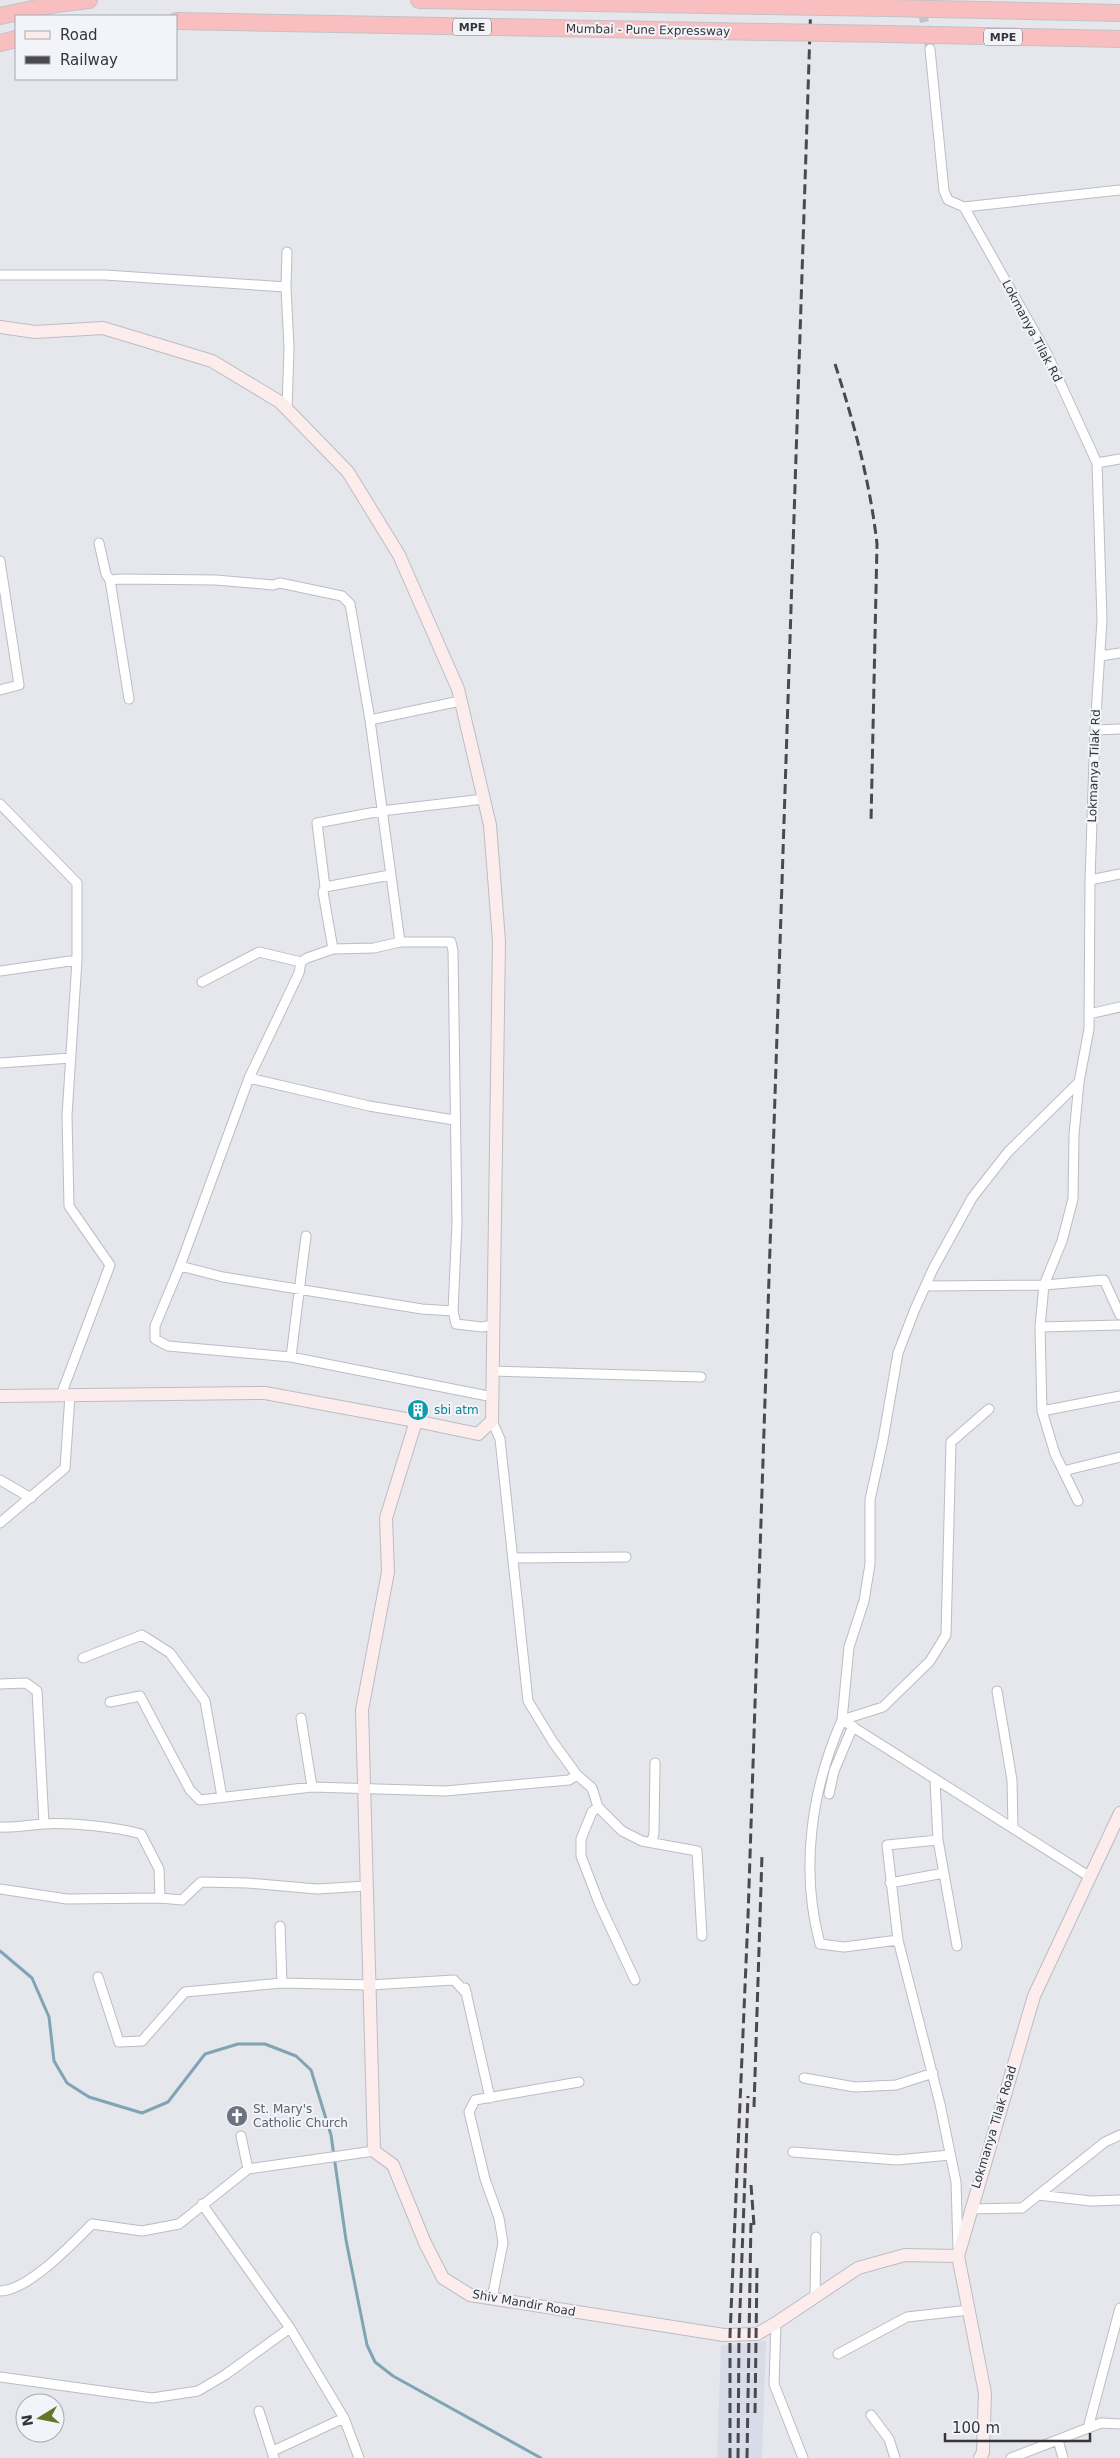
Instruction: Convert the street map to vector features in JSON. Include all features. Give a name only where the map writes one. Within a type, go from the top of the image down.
[{"type":"highway","points":[[0,16],[56,4],[89,0]]},
{"type":"highway","name":"Mumbai - Pune Expressway","points":[[419,0],[1120,13]]},
{"type":"highway","name":"Mumbai - Pune Expressway","points":[[178,22],[1120,39]]},
{"type":"highway","points":[[0,43],[15,39]]},
{"type":"street","points":[[930,49],[944,191],[948,200],[964,207],[1120,190]]},
{"type":"street","name":"Lokmanya Tilak Rd","points":[[964,207],[1047,354],[1096,464],[1102,620],[1095,730],[1090,880],[1089,1028],[1079,1082],[1074,1135],[1073,1199],[1062,1241],[1044,1285],[1040,1327],[1042,1411],[1055,1454],[1078,1501]]},
{"type":"street","points":[[287,252],[287,409]]},
{"type":"street","points":[[0,275],[105,275],[286,286]]},
{"type":"street","points":[[0,327],[35,332],[103,328],[212,361],[280,402],[348,472],[399,555],[458,689],[490,825],[499,941],[492,1421],[500,1439],[528,1701],[552,1742],[577,1775],[592,1788],[598,1807],[622,1831],[642,1841],[697,1851],[702,1936]]},
{"type":"street","points":[[1096,464],[1120,458]]},
{"type":"street","points":[[98,543],[106,574],[110,580],[129,699]]},
{"type":"street","points":[[0,561],[19,685],[0,690]]},
{"type":"street","points":[[110,580],[121,578],[216,580],[273,585],[280,583],[342,596],[350,604],[370,720],[400,942]]},
{"type":"street","points":[[1100,656],[1120,653]]},
{"type":"street","points":[[370,720],[460,701]]},
{"type":"street","points":[[1095,730],[1120,729]]},
{"type":"street","points":[[332,949],[323,892],[325,887],[317,823],[381,811],[484,799]]},
{"type":"street","points":[[0,804],[77,883],[78,960],[68,1116],[69,1206],[110,1265],[65,1395],[65,1468],[0,1523]]},
{"type":"street","points":[[1090,880],[1120,874]]},
{"type":"street","points":[[325,887],[390,875]]},
{"type":"street","points":[[492,1397],[291,1357],[168,1346],[155,1339],[155,1326],[180,1266],[248,1078],[299,973],[301,962],[307,958],[332,949],[374,948],[400,942],[451,942],[453,951],[457,1223],[453,1311],[456,1324],[482,1327],[493,1325]]},
{"type":"street","points":[[202,982],[259,952],[301,962]]},
{"type":"street","points":[[0,971],[78,960]]},
{"type":"street","points":[[1089,1014],[1120,1007]]},
{"type":"street","points":[[0,1063],[71,1058]]},
{"type":"street","points":[[248,1078],[369,1106],[454,1120]]},
{"type":"street","points":[[898,1940],[844,1947],[820,1944],[814,1920],[810,1859],[814,1808],[831,1744],[842,1720],[849,1647],[864,1601],[870,1564],[870,1500],[884,1440],[898,1353],[926,1286],[972,1198],[1008,1152],[1079,1082]]},
{"type":"street","points":[[291,1357],[306,1236]]},
{"type":"street","points":[[180,1266],[223,1277],[299,1288],[379,1303],[453,1311]]},
{"type":"street","points":[[926,1286],[1044,1285],[1104,1280],[1120,1315]]},
{"type":"street","points":[[1040,1327],[1120,1325]]},
{"type":"street","points":[[493,1371],[701,1377]]},
{"type":"street","points":[[0,1396],[265,1393],[478,1434],[492,1421]]},
{"type":"street","points":[[1042,1411],[1120,1396]]},
{"type":"street","points":[[842,1720],[883,1707],[930,1661],[946,1635],[951,1442],[988,1410]]},
{"type":"street","points":[[0,2291],[28,2280],[62,2255],[92,2224],[142,2231],[179,2224],[248,2168],[295,2164],[374,2151],[362,1710],[388,1572],[386,1518],[416,1421]]},
{"type":"street","points":[[1063,1471],[1120,1457]]},
{"type":"street","points":[[0,1480],[31,1498]]},
{"type":"street","points":[[514,1558],[626,1557]]},
{"type":"street","points":[[82,1658],[142,1635],[170,1653],[205,1701],[222,1798]]},
{"type":"street","points":[[0,1684],[26,1683],[37,1692],[44,1824]]},
{"type":"street","points":[[997,1691],[1012,1780],[1013,1828]]},
{"type":"street","points":[[110,1702],[140,1696],[190,1790],[200,1800],[312,1787],[364,1787],[445,1791],[569,1780],[577,1775]]},
{"type":"street","points":[[301,1718],[312,1787]]},
{"type":"street","points":[[842,1720],[1090,1877]]},
{"type":"street","points":[[829,1794],[834,1772],[853,1726]]},
{"type":"street","points":[[652,1842],[654,1833],[655,1762]]},
{"type":"street","points":[[935,1780],[938,1840],[957,1946]]},
{"type":"street","points":[[598,1807],[592,1812],[581,1838],[581,1856],[599,1903],[635,1980]]},
{"type":"street","name":"Lokmanya Tilak Road","points":[[980,2458],[982,2452],[985,2393],[958,2256],[970,2209],[1034,1996],[1120,1813]]},
{"type":"street","points":[[0,1827],[17,1828],[44,1824],[124,1829],[141,1834],[159,1869],[160,1898]]},
{"type":"street","points":[[938,1840],[887,1845],[898,1940],[933,2073],[956,2182],[958,2256]]},
{"type":"street","points":[[890,1883],[944,1873]]},
{"type":"street","points":[[0,1889],[67,1899],[160,1898],[182,1900],[200,1882],[247,1883],[317,1889],[367,1886]]},
{"type":"street","points":[[280,1926],[282,1983]]},
{"type":"street","points":[[98,1977],[119,2042],[142,2041],[185,1992],[282,1983],[370,1985],[454,1980],[467,1994]]},
{"type":"street","points":[[464,1983],[490,2098]]},
{"type":"street","points":[[804,2078],[855,2087],[896,2085],[933,2073]]},
{"type":"street","points":[[492,2298],[503,2243],[499,2218],[486,2179],[469,2112],[475,2100],[579,2082]]},
{"type":"street","points":[[970,2209],[1022,2208],[1105,2142],[1120,2135]]},
{"type":"street","points":[[241,2136],[248,2168]]},
{"type":"street","name":"Shiv Mandir Road","points":[[374,2151],[393,2165],[425,2243],[443,2278],[470,2295],[724,2335],[757,2334],[858,2268],[905,2255],[958,2256]]},
{"type":"street","points":[[793,2152],[897,2160],[950,2155]]},
{"type":"street","points":[[1038,2195],[1091,2201],[1120,2200]]},
{"type":"street","points":[[202,2204],[290,2328],[344,2418],[358,2458]]},
{"type":"street","points":[[815,2297],[816,2237]]},
{"type":"street","points":[[1088,2428],[1120,2308]]},
{"type":"street","points":[[838,2354],[907,2317],[969,2310]]},
{"type":"street","points":[[776,2323],[774,2384],[803,2458]]},
{"type":"street","points":[[0,2377],[152,2398],[198,2391],[225,2375],[290,2328]]},
{"type":"street","points":[[259,2411],[273,2454],[344,2418]]},
{"type":"street","points":[[871,2415],[889,2439],[895,2458]]},
{"type":"street","points":[[1011,2458],[1101,2423],[1120,2424]]},
{"type":"street","points":[[1058,2440],[1063,2458]]},
{"type":"shaded area","points":[[766,2341],[762,2458],[717,2458],[721,2346]]},
{"type":"waterway","points":[[0,1951],[32,1978],[49,2017],[54,2061],[67,2083],[89,2097],[142,2113],[168,2102],[205,2054],[238,2044],[265,2044],[296,2056],[311,2070],[331,2135],[346,2240],[367,2345],[375,2362],[393,2376],[541,2458]]},
{"type":"tunnel","points":[[920,0],[930,49]]},
{"type":"railway","points":[[730,2458],[730,2335],[748,1917],[811,0]]},
{"type":"railway","points":[[835,364],[861,453],[877,544],[871,822]]},
{"type":"railway","points":[[754,2107],[762,1855]]},
{"type":"railway","points":[[738,2458],[739,2335],[748,2096]]},
{"type":"railway","points":[[751,2185],[754,2225]]},
{"type":"railway","points":[[747,2458],[751,2220]]},
{"type":"railway","points":[[755,2413],[757,2268]]},
{"type":"place","name":"sbi atm","points":[[418,1410]]},
{"type":"place","name":"St. Mary's Catholic Church","points":[[237,2116]]}]
